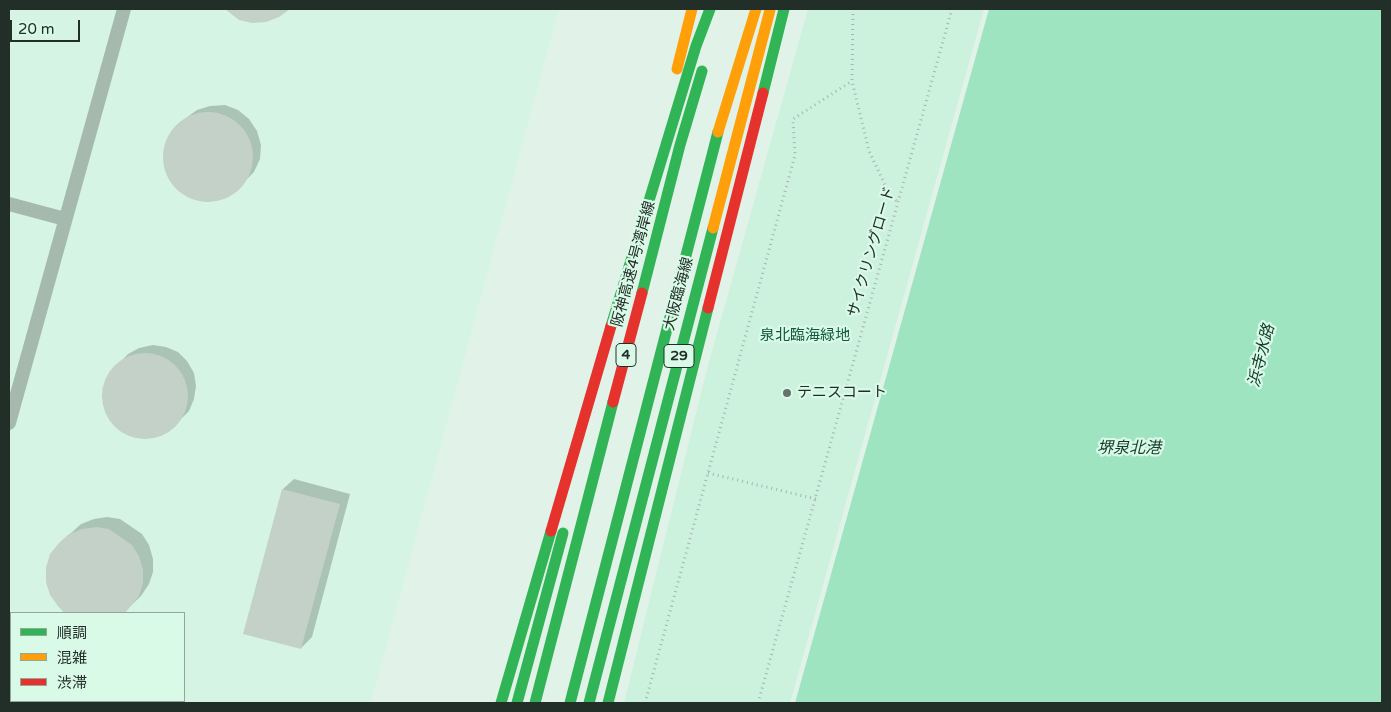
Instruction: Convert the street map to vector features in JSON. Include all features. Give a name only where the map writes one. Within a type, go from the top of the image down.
[{"type":"main road","points":[[517,703],[557,560],[692,9]]},
{"type":"main road","name":"4","points":[[501,703],[630,262],[696,46],[710,9]]},
{"type":"main road","points":[[715,28],[722,9]]},
{"type":"main road","name":"4","points":[[570,703],[713,149],[756,9]]},
{"type":"main road","name":"大阪臨海線","points":[[589,703],[771,9]]},
{"type":"main road","points":[[608,703],[784,9]]},
{"type":"main road","name":"阪神高速4号湾岸線","points":[[535,703],[680,145],[707,55]]},
{"type":"lane","points":[[9,423],[124,9]]},
{"type":"lane","points":[[9,204],[65,219]]},
{"type":"path","points":[[853,9],[852,81],[869,151],[885,185],[898,202]]},
{"type":"path","name":"サイクリングロード","points":[[758,703],[952,9]]},
{"type":"path","points":[[645,703],[795,155],[793,119],[852,81]]},
{"type":"path","points":[[708,473],[816,499]]},
{"type":"shaded area","points":[[9,9],[559,9],[371,703],[9,703]]},
{"type":"green space","name":"泉北臨海緑地","points":[[808,9],[984,9],[790,703],[624,703],[707,369]]},
{"type":"water","name":"堺泉北港","points":[[989,9],[1382,9],[1382,703],[795,703]]},
{"type":"building","points":[[225,9],[290,9],[279,17],[266,22],[252,23],[239,20]]},
{"type":"building","points":[[208,112],[217,113],[233,120],[245,132],[252,148],[252,166],[245,182],[233,194],[217,201],[208,202],[199,201],[183,194],[171,182],[164,166],[163,157],[164,148],[171,132],[183,120],[199,113]]},
{"type":"building","points":[[145,353],[161,356],[169,360],[181,372],[185,380],[188,396],[185,412],[181,420],[169,432],[161,436],[145,439],[129,436],[121,432],[109,420],[105,412],[102,396],[105,380],[109,372],[121,360],[129,356]]},
{"type":"building","points":[[282,489],[340,504],[301,649],[243,634]]},
{"type":"building","points":[[96,527],[109,529],[132,545],[139,556],[143,570],[143,583],[139,596],[126,612],[63,612],[50,595],[46,582],[46,568],[50,554],[69,534],[82,529]]},
{"type":"traffic: fast","points":[[611,326],[696,46],[710,9]]},
{"type":"traffic: fast","points":[[763,93],[784,9]]},
{"type":"traffic: fast","points":[[642,293],[680,145],[702,71]]},
{"type":"traffic: fast","points":[[570,703],[718,132]]},
{"type":"traffic: fast","points":[[589,703],[713,228]]},
{"type":"traffic: fast","points":[[608,703],[708,308]]},
{"type":"traffic: fast","points":[[535,703],[613,402]]},
{"type":"traffic: fast","points":[[501,703],[551,531]]},
{"type":"traffic: fast","points":[[517,703],[563,533]]},
{"type":"traffic: slow","points":[[677,69],[692,9]]},
{"type":"traffic: slow","points":[[718,132],[756,9]]},
{"type":"traffic: slow","points":[[713,228],[770,10]]},
{"type":"traffic: jam","points":[[708,308],[763,93]]},
{"type":"traffic: jam","points":[[613,402],[642,293]]},
{"type":"traffic: jam","points":[[551,531],[611,326]]},
{"type":"place","name":"テニスコート","points":[[787,393]]},
{"type":"water label","name":"浜寺水路","points":[[1262,356]]}]
